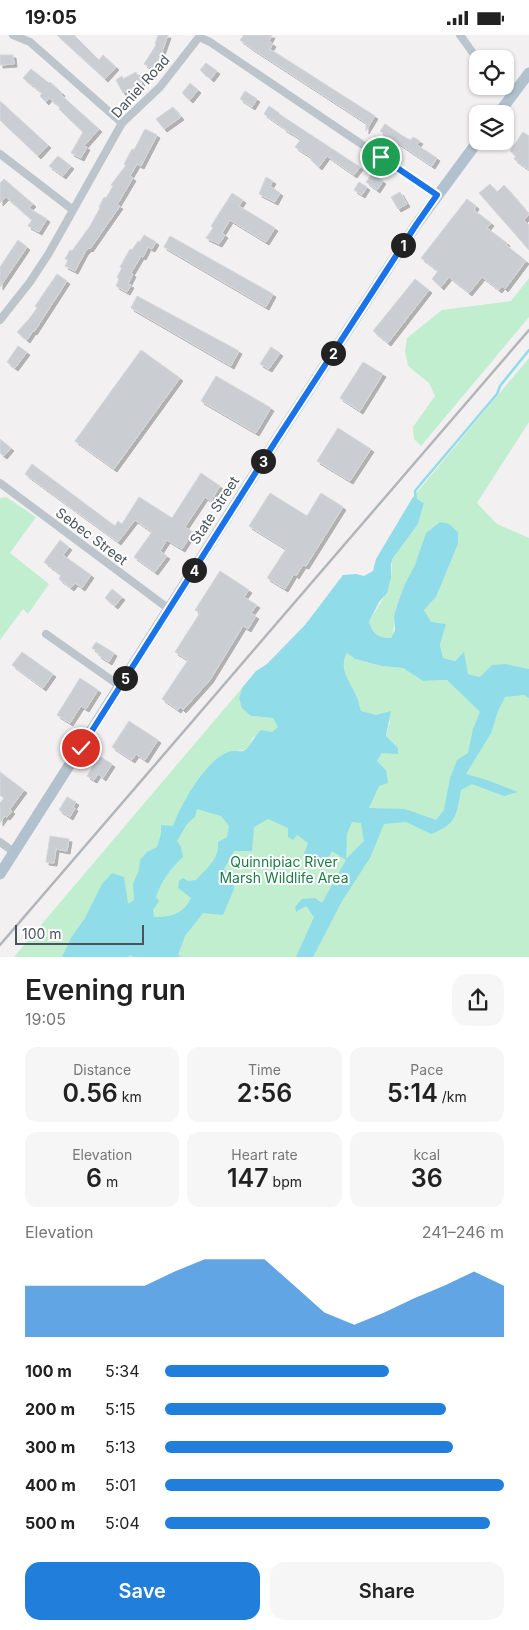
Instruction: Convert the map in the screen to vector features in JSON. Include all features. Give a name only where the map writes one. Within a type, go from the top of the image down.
[{"type":"main road","points":[[514,94],[529,73]]},
{"type":"main road","points":[[505,105],[513,95]]},
{"type":"main road","name":"State Street","points":[[0,874],[277,439],[416,225],[471,150]]},
{"type":"street","points":[[13,35],[30,42],[122,123]]},
{"type":"street","points":[[460,35],[471,50]]},
{"type":"street","name":"Daniel Road","points":[[0,320],[30,282],[49,253],[122,123],[160,87],[199,37],[210,42],[437,195]]},
{"type":"street","points":[[1,155],[73,210]]},
{"type":"street","name":"Sebec Street","points":[[1,485],[169,609]]},
{"type":"street","points":[[46,634],[120,686]]},
{"type":"street","points":[[0,842],[14,852]]},
{"type":"green space","points":[[529,278],[529,317],[421,446],[414,439],[413,427],[435,396],[429,383],[408,366],[405,351],[407,338],[442,310],[511,301]]},
{"type":"green space","points":[[529,358],[529,422],[477,503],[497,524],[529,538],[529,669],[506,664],[480,677],[468,674],[464,653],[455,661],[443,658],[440,645],[446,624],[431,623],[424,610],[436,597],[458,544],[426,533],[417,560],[396,607],[391,638],[377,635],[372,630],[369,622],[388,589],[393,558],[418,524],[424,503],[413,497]]},
{"type":"green space","points":[[6,497],[36,517],[10,553],[49,584],[28,614],[23,609],[0,640],[0,498]]},
{"type":"green space","name":"Quinnipiac River Marsh Wildlife Area","points":[[347,653],[355,659],[382,666],[403,668],[423,681],[447,680],[479,711],[529,682],[529,957],[14,957],[242,688],[239,698],[251,716],[273,718],[279,727],[272,732],[253,737],[245,749],[229,751],[386,770],[377,761],[382,753],[390,721],[376,715],[361,712],[357,697],[344,670]]},
{"type":"water","points":[[413,497],[424,503],[418,524],[393,558],[387,593],[379,602],[369,622],[372,630],[377,635],[391,638],[395,630],[394,616],[397,605],[415,565],[426,533],[440,522],[449,524],[458,532],[458,544],[436,597],[424,610],[431,622],[446,624],[440,645],[443,658],[455,661],[464,652],[468,674],[480,677],[492,665],[506,664],[529,669],[529,698],[524,695],[505,697],[491,733],[466,774],[518,792],[504,796],[472,784],[461,790],[456,813],[451,823],[431,834],[406,822],[384,824],[370,858],[342,901],[313,957],[296,957],[314,917],[306,906],[296,912],[295,907],[302,899],[315,898],[322,903],[346,860],[332,851],[325,865],[311,863],[303,856],[308,843],[297,835],[293,840],[288,837],[288,828],[268,819],[254,827],[252,851],[234,851],[224,869],[233,879],[234,889],[223,915],[203,913],[185,936],[178,955],[182,957],[133,957],[130,955],[129,957],[62,957],[102,884],[112,873],[124,877],[128,904],[134,900],[133,884],[139,870],[140,860],[147,852],[157,847],[161,834],[161,825],[173,826],[188,795],[211,764],[228,752],[243,751],[261,730],[272,732],[278,727],[273,718],[251,716],[242,708],[239,698],[242,688],[256,671],[267,664],[305,625],[343,575],[356,574],[364,576],[373,571],[376,559]],"holes":[[[347,653],[355,659],[382,666],[403,668],[423,681],[447,680],[480,712],[473,729],[468,753],[457,760],[450,778],[444,810],[436,820],[405,809],[369,808],[379,786],[388,783],[386,770],[377,761],[382,753],[398,754],[398,748],[386,736],[391,711],[376,715],[361,711],[357,697],[344,670]],[[197,809],[221,816],[229,826],[227,837],[218,842],[215,859],[196,880],[188,881],[183,878],[179,881],[178,888],[191,898],[185,907],[181,911],[166,917],[154,917],[153,910],[159,901],[156,897],[161,886],[171,870],[183,857],[181,847],[177,841],[187,824],[195,817]],[[352,822],[361,823],[364,841],[346,859],[347,834]]]},
{"type":"building","points":[[57,35],[74,35],[99,60],[103,55],[116,67],[105,79]]},
{"type":"building","points":[[158,35],[168,35],[161,55],[152,69],[144,64],[156,45]]},
{"type":"building","points":[[244,35],[272,35],[269,41],[273,44],[270,49],[375,116],[366,131],[366,123],[240,40]]},
{"type":"building","points":[[0,55],[13,55],[14,64],[0,65]]},
{"type":"building","points":[[206,63],[217,71],[211,79],[200,70]]},
{"type":"building","points":[[31,69],[50,82],[62,93],[61,95],[99,129],[84,146],[87,147],[81,158],[71,153],[83,132],[59,109],[60,107],[49,98],[46,102],[40,96],[42,93],[23,78]]},
{"type":"building","points":[[136,72],[142,83],[123,93],[116,80],[122,76],[123,79]]},
{"type":"building","points":[[190,83],[198,90],[190,100],[182,93]]},
{"type":"building","points":[[245,91],[257,99],[252,107],[240,99]]},
{"type":"building","points":[[0,101],[48,145],[38,156],[0,120]]},
{"type":"building","points":[[269,106],[360,167],[354,175],[327,156],[319,167],[311,160],[312,158],[295,147],[301,139],[264,114]]},
{"type":"building","points":[[173,107],[181,117],[164,129],[156,119]]},
{"type":"building","points":[[385,124],[406,138],[411,140],[413,137],[420,141],[417,145],[437,158],[432,166],[380,131]]},
{"type":"building","points":[[145,129],[157,135],[141,166],[137,164],[130,176],[133,178],[117,205],[120,206],[90,249],[85,252],[75,271],[65,266],[68,260],[65,259],[70,250],[72,251],[90,226],[104,197],[106,198],[113,186],[111,185],[126,165],[124,164]]},
{"type":"building","points":[[523,132],[529,136],[529,170],[514,159],[516,156],[510,151],[514,150],[514,145]]},
{"type":"building","points":[[58,156],[71,166],[63,176],[49,166]]},
{"type":"building","points":[[372,174],[383,181],[377,190],[366,182]]},
{"type":"building","points":[[266,177],[273,181],[270,186],[280,193],[275,202],[259,194]]},
{"type":"building","points":[[4,179],[33,204],[29,208],[47,219],[39,232],[28,226],[32,220],[6,197],[0,203],[0,183]]},
{"type":"building","points":[[359,182],[367,187],[362,195],[354,190]]},
{"type":"building","points":[[490,184],[497,192],[504,185],[529,214],[524,220],[529,226],[529,250],[479,193]]},
{"type":"building","points":[[400,192],[407,204],[398,209],[391,197]]},
{"type":"building","points":[[232,193],[243,200],[239,206],[275,228],[266,242],[230,220],[222,233],[225,235],[219,244],[206,238],[213,228],[211,226]]},
{"type":"building","points":[[467,199],[476,206],[474,210],[491,223],[487,228],[526,261],[505,289],[502,286],[499,290],[482,277],[469,293],[449,277],[441,287],[432,279],[438,271],[421,258]]},
{"type":"building","points":[[144,235],[156,242],[152,249],[148,247],[131,273],[133,274],[128,284],[131,285],[127,292],[116,286],[119,279],[117,277],[130,249],[132,250],[138,241],[140,242]]},
{"type":"building","points":[[170,236],[273,294],[266,307],[164,247]]},
{"type":"building","points":[[18,240],[27,247],[0,287],[0,267]]},
{"type":"building","points":[[57,274],[67,281],[27,340],[17,332],[37,308],[35,306]]},
{"type":"building","points":[[415,279],[429,290],[388,343],[373,331]]},
{"type":"building","points":[[137,296],[239,351],[231,366],[131,308]]},
{"type":"building","points":[[18,346],[27,352],[15,368],[7,362]]},
{"type":"building","points":[[271,347],[280,353],[269,369],[260,364]]},
{"type":"building","points":[[141,350],[180,378],[114,469],[75,441]]},
{"type":"building","points":[[363,362],[383,374],[360,411],[340,398]]},
{"type":"building","points":[[216,376],[271,408],[256,433],[201,401]]},
{"type":"building","points":[[338,428],[371,449],[350,481],[317,461]]},
{"type":"building","points":[[0,439],[11,448],[4,456],[0,453]]},
{"type":"building","points":[[32,464],[115,526],[118,521],[122,524],[139,497],[172,518],[201,473],[220,486],[211,501],[205,497],[185,527],[193,532],[182,549],[167,540],[160,551],[167,556],[155,572],[134,557],[152,532],[135,520],[118,542],[25,474]]},
{"type":"building","points":[[270,493],[307,516],[321,493],[343,507],[306,566],[303,565],[296,576],[294,574],[285,589],[267,578],[286,549],[249,526]]},
{"type":"building","points":[[60,540],[69,547],[63,555],[91,575],[82,588],[75,583],[71,588],[59,579],[61,575],[44,562]]},
{"type":"building","points":[[220,571],[249,590],[244,597],[257,605],[251,613],[256,616],[248,629],[243,626],[210,680],[183,710],[180,707],[178,710],[162,699],[188,660],[175,652],[200,613],[195,610]]},
{"type":"building","points":[[112,589],[122,597],[115,606],[105,598]]},
{"type":"building","points":[[96,642],[114,653],[109,662],[98,655],[99,653],[92,648]]},
{"type":"building","points":[[22,652],[53,674],[43,688],[12,665]]},
{"type":"building","points":[[80,678],[98,690],[86,709],[81,706],[70,723],[57,715]]},
{"type":"building","points":[[129,721],[158,740],[145,760],[136,754],[132,760],[112,747]]},
{"type":"building","points":[[99,756],[112,764],[103,778],[98,774],[94,780],[87,776]]},
{"type":"building","points":[[0,772],[24,790],[10,809],[12,811],[0,823],[0,803],[4,798],[0,795]]},
{"type":"building","points":[[67,797],[76,802],[70,817],[59,810]]},
{"type":"building","points":[[50,836],[69,839],[67,851],[56,849],[54,863],[46,862]]},
{"type":"waterway","points":[[416,500],[415,491],[497,394],[500,386],[529,350]]},
{"type":"railway","points":[[0,945],[529,330]]},
{"type":"route","points":[[81,748],[277,439],[437,195],[381,157]]}]
